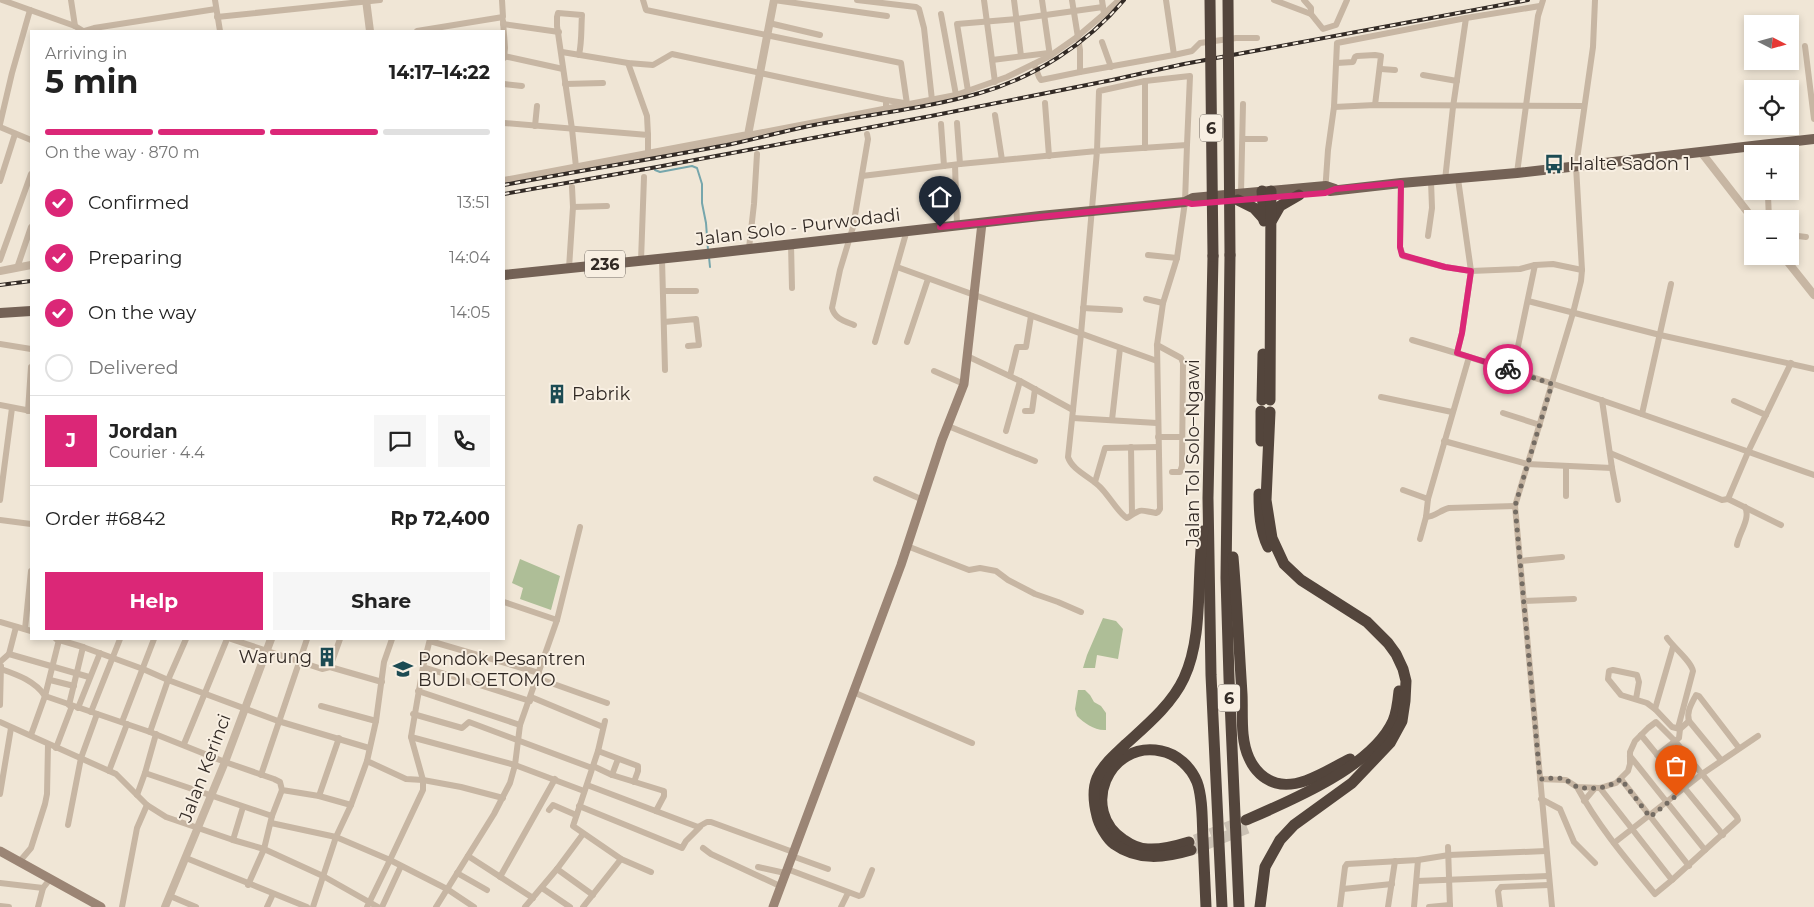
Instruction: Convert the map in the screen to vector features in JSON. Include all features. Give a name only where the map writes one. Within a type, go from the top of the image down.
[{"type":"highway","name":"Jalan Tol Solo–Ngawi","points":[[1210,0],[1213,256],[1208,498],[1212,676],[1222,907]]},
{"type":"highway","name":"Jalan Tol Solo–Ngawi","points":[[1228,0],[1230,255],[1226,488],[1228,678],[1239,907]]},
{"type":"highway","points":[[1268,220],[1280,206],[1305,192]]},
{"type":"highway","points":[[1260,907],[1265,867],[1280,840],[1294,826],[1352,783],[1390,743],[1402,722],[1406,701],[1406,681],[1403,669],[1388,643],[1367,622],[1301,580],[1284,564],[1272,538],[1266,500],[1265,275],[1268,220],[1266,194]]},
{"type":"highway","points":[[1240,196],[1268,220]]},
{"type":"highway","points":[[1266,406],[1259,514],[1264,540],[1275,562],[1288,578],[1305,592],[1361,626],[1375,639],[1393,662],[1399,691],[1393,722],[1376,745],[1353,765],[1247,824],[1292,808],[1370,764]]},
{"type":"highway","points":[[1226,488],[1237,600],[1244,740],[1248,757],[1256,770],[1264,777],[1277,783],[1294,784],[1370,750]]},
{"type":"highway","points":[[1206,907],[1202,814],[1197,782],[1182,760],[1164,752],[1143,750],[1130,754],[1118,762],[1106,777],[1102,791],[1105,818],[1116,835],[1132,846],[1147,849],[1190,846],[1165,856],[1146,857],[1125,852],[1111,842],[1098,820],[1094,802],[1094,790],[1097,778],[1109,760],[1169,701],[1184,678],[1194,643],[1201,544],[1208,498]]},
{"type":"main road","name":"Jalan Solo - Purwodadi","points":[[505,275],[662,259],[907,230],[1185,202],[1192,204],[1240,196],[1517,173],[1814,139]]},
{"type":"main road","points":[[773,907],[907,546],[964,384],[982,223]]},
{"type":"main road","points":[[0,313],[30,311]]},
{"type":"main road","points":[[0,851],[50,879],[85,903],[100,907]]},
{"type":"street","points":[[2,0],[82,30]]},
{"type":"street","points":[[71,0],[75,26]]},
{"type":"street","points":[[215,0],[220,30]]},
{"type":"street","points":[[217,17],[380,0]]},
{"type":"street","points":[[502,0],[504,30]]},
{"type":"street","points":[[643,0],[646,10],[901,63],[908,104]]},
{"type":"street","points":[[748,135],[774,0],[887,16]]},
{"type":"street","points":[[857,0],[916,7],[920,12],[924,28],[932,100]]},
{"type":"street","points":[[984,0],[995,82]]},
{"type":"street","points":[[1014,0],[1021,56]]},
{"type":"street","points":[[1042,0],[1050,54]]},
{"type":"street","points":[[1072,0],[1080,50],[1080,72]]},
{"type":"street","points":[[968,91],[957,25],[1103,7],[1119,0]]},
{"type":"street","points":[[1166,0],[1174,56]]},
{"type":"street","points":[[1274,0],[1311,14],[1323,29],[1336,25],[1346,0]]},
{"type":"street","points":[[1304,0],[1311,8],[1311,14]]},
{"type":"street","points":[[1552,907],[1515,506],[1581,281],[1576,166],[1593,48],[1595,0]]},
{"type":"street","points":[[366,1],[370,30]]},
{"type":"street","points":[[1329,189],[1328,150],[1334,107],[1337,43],[1542,3],[1525,107],[1517,173]]},
{"type":"street","points":[[505,181],[956,96],[995,82],[1034,64],[1077,37],[1103,7]]},
{"type":"street","points":[[87,30],[216,9]]},
{"type":"street","points":[[30,10],[12,73],[0,125],[15,134],[30,140]]},
{"type":"street","points":[[576,167],[557,14],[582,15],[580,35],[582,41],[579,55]]},
{"type":"street","points":[[941,14],[956,96]]},
{"type":"street","points":[[1445,180],[1466,18]]},
{"type":"street","points":[[425,30],[503,20],[559,32]]},
{"type":"street","points":[[769,23],[820,35]]},
{"type":"street","points":[[1034,64],[1041,80],[1174,56],[1192,51],[1200,43],[1236,38],[1257,38]]},
{"type":"street","points":[[1102,42],[1111,67]]},
{"type":"street","points":[[1805,46],[1811,62],[1814,119]]},
{"type":"street","points":[[562,52],[628,63],[653,65],[672,54],[908,104]]},
{"type":"street","points":[[992,60],[1050,54]]},
{"type":"street","points":[[1337,63],[1352,62],[1357,56],[1379,55],[1382,58],[1375,106]]},
{"type":"street","points":[[505,57],[563,69]]},
{"type":"street","points":[[628,63],[647,116],[648,153]]},
{"type":"street","points":[[1381,69],[1395,70]]},
{"type":"street","points":[[1188,75],[1191,78],[1185,202],[1177,258],[1163,303],[1157,345],[1160,511],[1137,510],[1127,518],[1123,516],[1109,494],[1068,460],[1097,151],[1098,91],[1145,82],[1188,75]]},
{"type":"street","points":[[1423,75],[1457,81]]},
{"type":"street","points":[[1145,82],[1145,148]]},
{"type":"street","points":[[565,84],[603,83]]},
{"type":"street","points":[[505,84],[522,86]]},
{"type":"street","points":[[886,100],[886,108]]},
{"type":"street","points":[[1045,103],[1049,156]]},
{"type":"street","points":[[1240,196],[1243,104]]},
{"type":"street","points":[[535,126],[537,106]]},
{"type":"street","points":[[1334,107],[1584,106]]},
{"type":"street","points":[[995,115],[1002,160]]},
{"type":"street","points":[[505,123],[648,135]]},
{"type":"street","points":[[957,123],[957,225]]},
{"type":"street","points":[[941,124],[944,166]]},
{"type":"street","points":[[0,182],[15,134]]},
{"type":"street","points":[[854,325],[840,320],[832,308],[844,255],[851,237],[868,140],[867,134]]},
{"type":"street","points":[[1243,139],[1265,138]]},
{"type":"street","points":[[862,176],[957,164],[1187,145]]},
{"type":"street","points":[[1701,152],[1746,210]]},
{"type":"street","points":[[749,248],[756,188],[757,154]]},
{"type":"street","points":[[0,260],[30,177]]},
{"type":"street","points":[[641,260],[644,177]]},
{"type":"street","points":[[1457,353],[1462,333],[1471,271],[1458,179]]},
{"type":"street","points":[[1428,236],[1432,208],[1431,181]]},
{"type":"street","points":[[1401,183],[1400,247],[1402,255],[1445,267],[1471,271],[1520,269],[1535,265],[1553,264],[1582,270]]},
{"type":"street","points":[[568,268],[573,207],[572,187]]},
{"type":"street","points":[[573,207],[607,206]]},
{"type":"street","points":[[17,268],[30,230]]},
{"type":"street","points":[[874,342],[907,230]]},
{"type":"street","points":[[1799,236],[1806,237]]},
{"type":"street","points":[[791,244],[792,288]]},
{"type":"street","points":[[1148,255],[1177,258]]},
{"type":"street","points":[[662,259],[665,370]]},
{"type":"street","points":[[0,271],[30,265]]},
{"type":"street","points":[[1513,370],[1535,265]]},
{"type":"street","points":[[1790,265],[1814,295]]},
{"type":"street","points":[[897,267],[1157,361]]},
{"type":"street","points":[[907,342],[928,279]]},
{"type":"street","points":[[1642,414],[1671,284]]},
{"type":"street","points":[[664,291],[696,291]]},
{"type":"street","points":[[1146,299],[1163,303]]},
{"type":"street","points":[[1528,300],[1660,335],[1814,369]]},
{"type":"street","points":[[1083,308],[1120,310]]},
{"type":"street","points":[[1010,376],[1017,347],[1026,347],[1031,316]]},
{"type":"street","points":[[664,322],[696,319],[700,345],[688,346]]},
{"type":"street","points":[[1412,340],[1513,370],[1814,475]]},
{"type":"street","points":[[0,344],[30,349]]},
{"type":"street","points":[[1157,345],[1183,360],[1181,469],[1180,472],[1172,472]]},
{"type":"street","points":[[1112,420],[1120,348]]},
{"type":"street","points":[[967,356],[1020,381],[1073,410]]},
{"type":"street","points":[[1420,539],[1426,517],[1428,499],[1469,357]]},
{"type":"street","points":[[1728,498],[1791,363]]},
{"type":"street","points":[[934,371],[964,384]]},
{"type":"street","points":[[1006,431],[1020,381]]},
{"type":"street","points":[[1025,412],[1032,411],[1035,389]]},
{"type":"street","points":[[1381,398],[1452,412]]},
{"type":"street","points":[[1602,400],[1618,500]]},
{"type":"street","points":[[1734,401],[1766,415]]},
{"type":"street","points":[[0,405],[30,411]]},
{"type":"street","points":[[0,500],[12,408]]},
{"type":"street","points":[[1503,413],[1540,425]]},
{"type":"street","points":[[1072,418],[1157,423]]},
{"type":"street","points":[[948,426],[1035,461]]},
{"type":"street","points":[[1158,437],[1182,437]]},
{"type":"street","points":[[1444,441],[1527,464],[1612,468]]},
{"type":"street","points":[[1131,447],[1132,514]]},
{"type":"street","points":[[1095,482],[1104,449],[1158,447]]},
{"type":"street","points":[[1610,453],[1722,500],[1728,498],[1781,525]]},
{"type":"street","points":[[1566,466],[1566,496]]},
{"type":"street","points":[[876,478],[923,500]]},
{"type":"street","points":[[1404,490],[1428,499]]},
{"type":"street","points":[[1426,517],[1432,517],[1442,509],[1449,508],[1515,506]]},
{"type":"street","points":[[1737,545],[1747,517],[1745,507]]},
{"type":"street","points":[[0,520],[30,524]]},
{"type":"street","points":[[436,907],[503,798],[510,783],[515,764],[520,725],[557,620],[580,527]]},
{"type":"street","points":[[907,546],[970,570],[980,568],[996,571],[1023,588],[1081,612]]},
{"type":"street","points":[[1520,561],[1562,557]]},
{"type":"street","points":[[0,622],[28,630],[30,588]]},
{"type":"street","points":[[1524,601],[1574,598]]},
{"type":"street","points":[[505,602],[557,620]]},
{"type":"street","points":[[0,706],[1,663],[9,654],[16,627]]},
{"type":"street","points":[[1657,755],[1680,735],[1679,728],[1693,671],[1691,666],[1667,638]]},
{"type":"street","points":[[31,735],[45,696],[61,640],[143,669],[278,721],[369,748]]},
{"type":"street","points":[[68,825],[81,758],[94,713],[120,640]]},
{"type":"street","points":[[109,771],[154,640]]},
{"type":"street","points":[[138,795],[168,680],[186,640]]},
{"type":"street","points":[[184,744],[229,640]]},
{"type":"street","points":[[232,640],[322,669],[330,667],[382,682]]},
{"type":"street","name":"Jalan Kerinci","points":[[166,907],[199,828],[271,640]]},
{"type":"street","points":[[261,774],[307,640]]},
{"type":"street","points":[[330,667],[340,640]]},
{"type":"street","points":[[313,907],[336,837],[367,761],[376,720],[384,662],[392,640]]},
{"type":"street","points":[[368,904],[421,794],[423,780],[411,737],[413,714],[430,640],[538,676],[607,703]]},
{"type":"street","points":[[73,706],[76,674],[83,647]]},
{"type":"street","points":[[1655,709],[1673,647]]},
{"type":"street","points":[[56,748],[73,706],[89,678],[100,653]]},
{"type":"street","points":[[9,654],[89,678]]},
{"type":"street","points":[[1,663],[25,678],[42,691],[45,696],[184,744],[224,762],[280,782],[282,790],[264,848],[248,885]]},
{"type":"street","points":[[423,667],[530,699],[604,724],[598,751],[573,826],[621,859],[651,872]]},
{"type":"street","points":[[1636,699],[1639,682],[1637,675],[1613,670],[1609,671],[1608,679],[1617,692],[1621,695],[1647,703],[1672,727],[1679,728],[1689,721]]},
{"type":"street","points":[[50,680],[74,686]]},
{"type":"street","points":[[418,691],[520,725]]},
{"type":"street","points":[[853,692],[972,744]]},
{"type":"street","points":[[1721,760],[1689,721],[1688,716],[1691,704],[1696,696],[1700,696],[1739,748]]},
{"type":"street","points":[[321,706],[376,720]]},
{"type":"street","points":[[413,714],[462,728],[469,722],[612,775],[664,791],[664,796],[656,811]]},
{"type":"street","points":[[0,722],[116,774],[147,805],[166,817],[264,848],[323,876],[368,904],[378,907]]},
{"type":"street","points":[[1540,779],[1566,780],[1576,787],[1614,843],[1655,894],[1737,823],[1738,818],[1656,722],[1633,744],[1628,771],[1621,779],[1610,786],[1597,788],[1576,787]]},
{"type":"street","points":[[0,794],[11,728]]},
{"type":"street","points":[[1641,735],[1723,835]]},
{"type":"street","points":[[1614,843],[1650,817],[1702,774],[1758,736]]},
{"type":"street","points":[[411,737],[515,764],[700,827]]},
{"type":"street","points":[[319,796],[339,738]]},
{"type":"street","points":[[20,861],[31,848],[46,799],[48,745]]},
{"type":"street","points":[[598,751],[638,766],[634,782]]},
{"type":"street","points":[[1630,756],[1705,850]]},
{"type":"street","points":[[612,775],[618,759]]},
{"type":"street","points":[[367,761],[406,779],[461,787],[503,798]]},
{"type":"street","points":[[145,773],[211,795],[272,819],[336,837],[390,860],[447,889],[474,907]]},
{"type":"street","points":[[500,877],[555,779]]},
{"type":"street","points":[[1621,779],[1689,866]]},
{"type":"street","points":[[1584,800],[1597,788]]},
{"type":"street","points":[[1597,788],[1672,880]]},
{"type":"street","points":[[282,790],[319,796],[350,805]]},
{"type":"street","points":[[1541,799],[1560,809],[1574,842],[1595,863]]},
{"type":"street","points":[[550,810],[553,804],[576,815]]},
{"type":"street","points":[[122,907],[137,828],[147,805]]},
{"type":"street","points":[[579,806],[682,848],[686,841],[700,827],[706,822],[711,822],[828,869]]},
{"type":"street","points":[[234,840],[243,807]]},
{"type":"street","points":[[525,907],[583,834]]},
{"type":"street","points":[[1429,907],[1450,906],[1448,847]]},
{"type":"street","points":[[703,848],[711,854],[780,886]]},
{"type":"street","points":[[1340,907],[1346,865],[1449,856],[1546,851]]},
{"type":"street","points":[[468,856],[533,898]]},
{"type":"street","points":[[186,858],[248,885],[307,907]]},
{"type":"street","points":[[583,907],[621,859]]},
{"type":"street","points":[[1414,907],[1418,860]]},
{"type":"street","points":[[1388,907],[1395,861]]},
{"type":"street","points":[[382,907],[401,866]]},
{"type":"street","points":[[758,867],[786,871],[858,896],[862,895],[872,870]]},
{"type":"street","points":[[557,869],[593,895]]},
{"type":"street","points":[[457,873],[487,890]]},
{"type":"street","points":[[1417,881],[1548,876]]},
{"type":"street","points":[[38,907],[43,888],[50,879]]},
{"type":"street","points":[[0,883],[43,888]]},
{"type":"street","points":[[1343,889],[1392,884]]},
{"type":"street","points":[[1500,907],[1498,891],[1501,887],[1549,885]]},
{"type":"street","points":[[542,888],[570,907]]},
{"type":"street","points":[[841,907],[848,892]]},
{"type":"street","points":[[267,907],[273,894]]},
{"type":"street","points":[[170,896],[196,907]]},
{"type":"street","points":[[0,906],[9,907]]},
{"type":"green space","points":[[520,559],[560,576],[551,610],[520,599],[523,588],[512,583]]},
{"type":"green space","points":[[1103,618],[1116,621],[1123,629],[1118,659],[1097,655],[1095,668],[1083,668],[1087,655]]},
{"type":"green space","points":[[1078,690],[1085,690],[1106,713],[1106,730],[1094,728],[1077,716],[1075,709]]},
{"type":"waterway","points":[[655,170],[660,172],[692,166],[697,168],[702,184],[702,203],[708,250]]},
{"type":"waterway","points":[[709,257],[710,267]]},
{"type":"tunnel","points":[[1195,840],[1243,821]]},
{"type":"tunnel","points":[[1191,850],[1248,828]]},
{"type":"railway","points":[[505,185],[727,145],[809,126],[916,108],[980,93],[1020,78],[1059,57],[1094,31],[1124,0]]},
{"type":"railway","points":[[505,194],[931,116],[1184,64],[1528,0]]},
{"type":"railway","points":[[0,285],[30,281]]},
{"type":"way so far","points":[[1508,369],[1552,384],[1515,506],[1540,779],[1561,779],[1576,787],[1595,788],[1610,786],[1621,779],[1650,817],[1676,796]]},
{"type":"place","name":"Halte Sadon 1","points":[[1554,164]]},
{"type":"place","name":"Pabrik","points":[[557,394]]},
{"type":"place","name":"Warung","points":[[327,657]]},
{"type":"place","name":"Pondok Pesantren BUDI OETOMO","points":[[403,669]]},
{"type":"route","points":[[940,227],[1185,202],[1192,204],[1325,193],[1335,189],[1401,183],[1400,250],[1402,255],[1445,267],[1471,271],[1462,333],[1457,353],[1508,369]]}]
